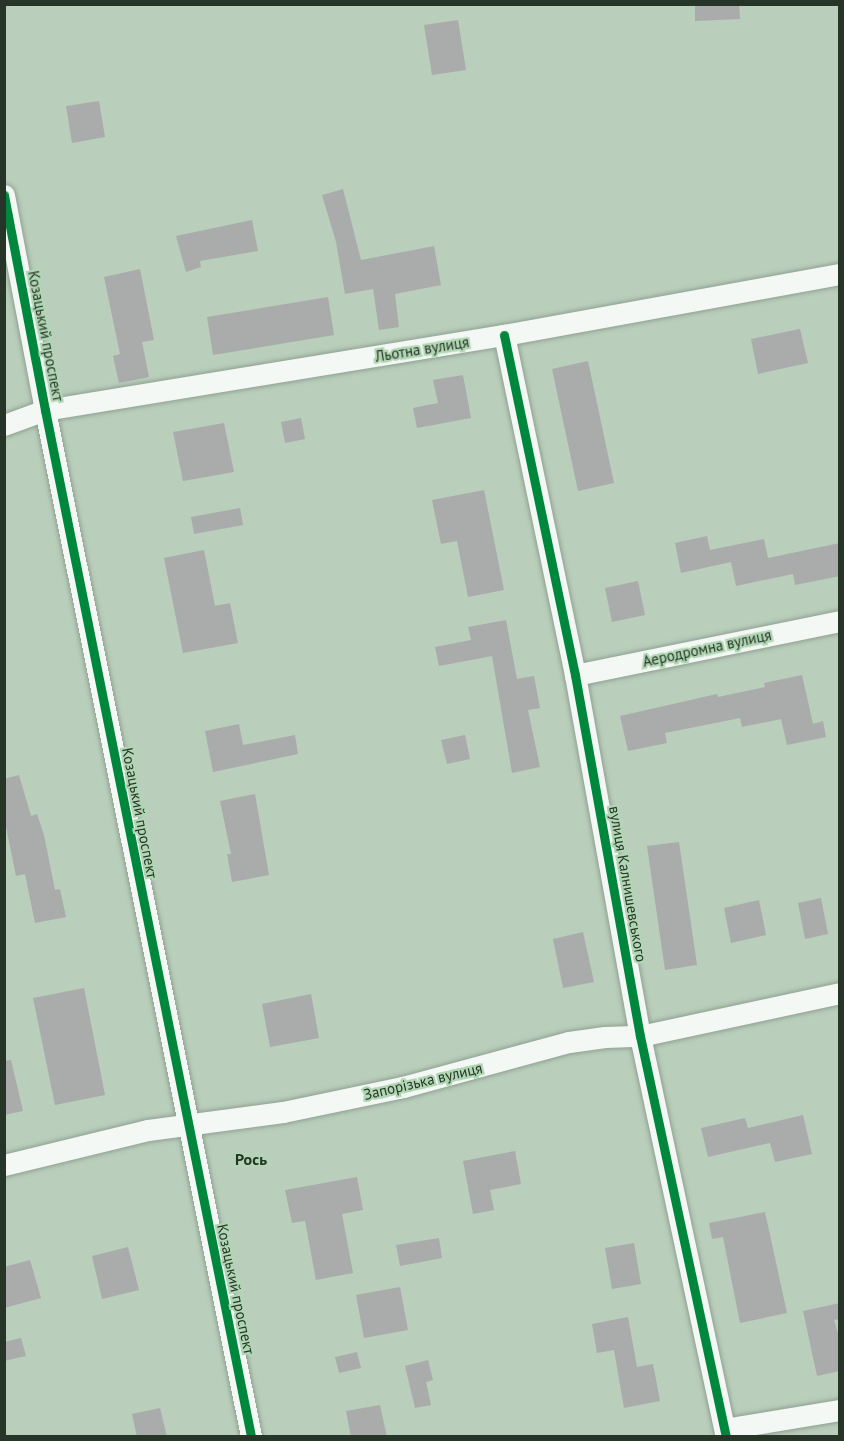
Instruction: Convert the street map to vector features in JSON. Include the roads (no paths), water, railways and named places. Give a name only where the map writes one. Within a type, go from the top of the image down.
[{"type":"street","name":"Козацький проспект","points":[[4,195],[45,411],[251,1437]]},
{"type":"street","name":"Льотна вулиця","points":[[4,425],[45,411],[504,335],[840,274]]},
{"type":"street","name":"вулиця Калнишевського","points":[[504,335],[575,675],[640,1036],[725,1433]]},
{"type":"street","name":"Аеродромна вулиця","points":[[575,675],[840,621]]},
{"type":"street","name":"Запорізька вулиця","points":[[4,1165],[148,1130],[284,1112],[392,1089],[569,1042],[605,1037],[640,1036],[840,993]]},
{"type":"street","points":[[725,1433],[840,1410]]},
{"type":"district","name":"Рось","points":[[251,1159]]}]
